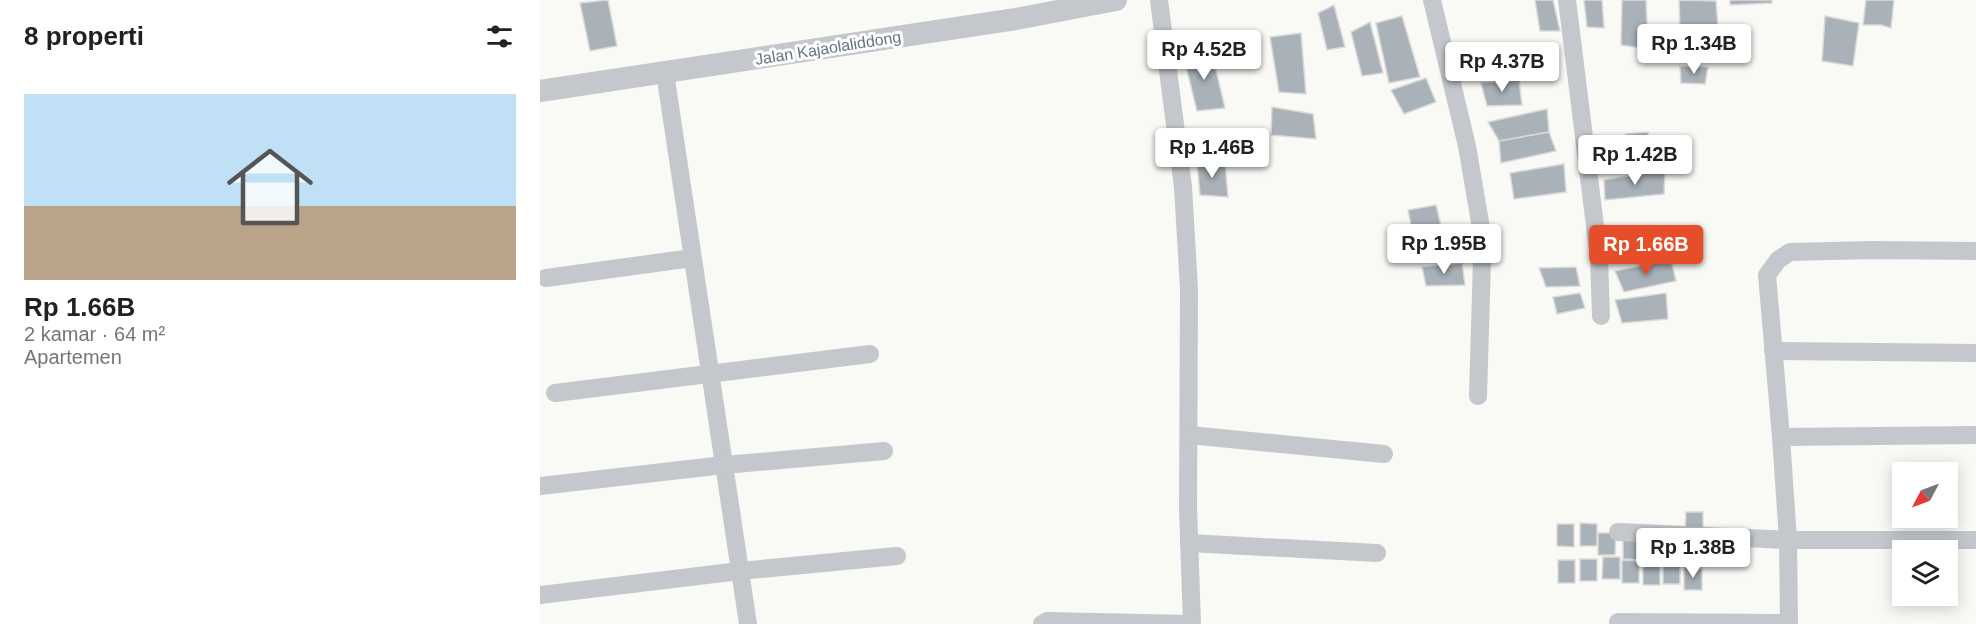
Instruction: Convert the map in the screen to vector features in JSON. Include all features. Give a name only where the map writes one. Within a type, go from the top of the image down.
[{"type":"street","name":"Jalan Kajaolaliddong","points":[[540,91],[1016,19],[1116,0]]},
{"type":"street","points":[[1042,624],[1047,621],[1095,621],[1192,624],[1189,543],[1189,289],[1183,187],[1159,0]]},
{"type":"street","points":[[1432,0],[1467,146],[1480,222],[1482,260],[1478,396]]},
{"type":"street","points":[[1567,0],[1599,258],[1601,316]]},
{"type":"street","points":[[665,73],[748,624]]},
{"type":"street","points":[[1618,622],[1788,624],[1788,540],[1767,275],[1778,260],[1790,252],[1976,251]]},
{"type":"street","points":[[546,278],[692,258]]},
{"type":"street","points":[[1773,351],[1976,353]]},
{"type":"street","points":[[555,393],[870,354]]},
{"type":"street","points":[[1189,435],[1384,454]]},
{"type":"street","points":[[1781,437],[1976,435]]},
{"type":"street","points":[[540,486],[724,465],[884,452]]},
{"type":"street","points":[[1618,532],[1788,540],[1976,540]]},
{"type":"street","points":[[1189,543],[1377,553]]},
{"type":"street","points":[[540,595],[740,571],[897,556]]},
{"type":"building","points":[[608,0],[617,46],[590,51],[580,3]]},
{"type":"building","points":[[1535,0],[1553,0],[1560,31],[1540,31]]},
{"type":"building","points":[[1584,0],[1602,0],[1604,28],[1587,27]]},
{"type":"building","points":[[1622,0],[1646,0],[1648,49],[1621,45]]},
{"type":"building","points":[[1679,0],[1716,1],[1718,28],[1680,31]]},
{"type":"building","points":[[1730,0],[1772,0],[1772,3],[1730,5]]},
{"type":"building","points":[[1866,0],[1894,0],[1891,28],[1881,25],[1863,25]]},
{"type":"building","points":[[1334,5],[1345,47],[1327,50],[1318,13]]},
{"type":"building","points":[[1402,16],[1420,77],[1389,83],[1376,23]]},
{"type":"building","points":[[1825,16],[1859,23],[1853,66],[1822,61]]},
{"type":"building","points":[[1370,22],[1383,73],[1362,76],[1351,32]]},
{"type":"building","points":[[1301,33],[1306,94],[1279,92],[1270,37]]},
{"type":"building","points":[[1711,40],[1716,61],[1675,62],[1672,41]]},
{"type":"building","points":[[1212,53],[1225,108],[1197,111],[1183,54]]},
{"type":"building","points":[[1680,66],[1708,67],[1705,84],[1681,83]]},
{"type":"building","points":[[1426,78],[1436,102],[1404,114],[1391,90]]},
{"type":"building","points":[[1519,80],[1522,105],[1487,106],[1481,83]]},
{"type":"building","points":[[1272,107],[1313,114],[1316,139],[1271,135]]},
{"type":"building","points":[[1547,109],[1549,132],[1499,141],[1488,122]]},
{"type":"building","points":[[1549,132],[1556,151],[1501,163],[1499,141]]},
{"type":"building","points":[[1648,132],[1650,171],[1597,174],[1591,145],[1626,142],[1626,134]]},
{"type":"building","points":[[1197,161],[1225,163],[1228,197],[1200,195]]},
{"type":"building","points":[[1564,164],[1566,192],[1514,199],[1510,173]]},
{"type":"building","points":[[1665,170],[1664,194],[1605,200],[1604,180]]},
{"type":"building","points":[[1436,205],[1447,251],[1417,256],[1408,210]]},
{"type":"building","points":[[1671,260],[1676,281],[1624,292],[1615,271]]},
{"type":"building","points":[[1462,263],[1465,285],[1426,286],[1422,267]]},
{"type":"building","points":[[1576,267],[1580,286],[1546,287],[1539,268]]},
{"type":"building","points":[[1580,293],[1585,308],[1557,314],[1553,297]]},
{"type":"building","points":[[1666,293],[1668,319],[1622,323],[1615,300]]},
{"type":"building","points":[[1686,512],[1703,512],[1703,535],[1685,534]]},
{"type":"building","points":[[1580,523],[1597,524],[1597,546],[1580,546]]},
{"type":"building","points":[[1557,524],[1574,524],[1574,547],[1557,546]]},
{"type":"building","points":[[1598,533],[1616,533],[1615,555],[1598,555]]},
{"type":"building","points":[[1623,537],[1640,537],[1640,560],[1623,559]]},
{"type":"building","points":[[1648,537],[1665,537],[1665,559],[1648,559]]},
{"type":"building","points":[[1687,542],[1705,542],[1705,564],[1687,564]]},
{"type":"building","points":[[1603,557],[1620,557],[1620,579],[1602,579]]},
{"type":"building","points":[[1580,559],[1597,559],[1597,581],[1580,581]]},
{"type":"building","points":[[1558,560],[1575,560],[1575,583],[1558,583]]},
{"type":"building","points":[[1622,560],[1639,561],[1639,583],[1622,583]]},
{"type":"building","points":[[1663,562],[1680,562],[1680,584],[1663,584]]},
{"type":"building","points":[[1643,563],[1660,563],[1660,585],[1643,585]]},
{"type":"building","points":[[1684,567],[1702,568],[1702,590],[1684,590]]}]
